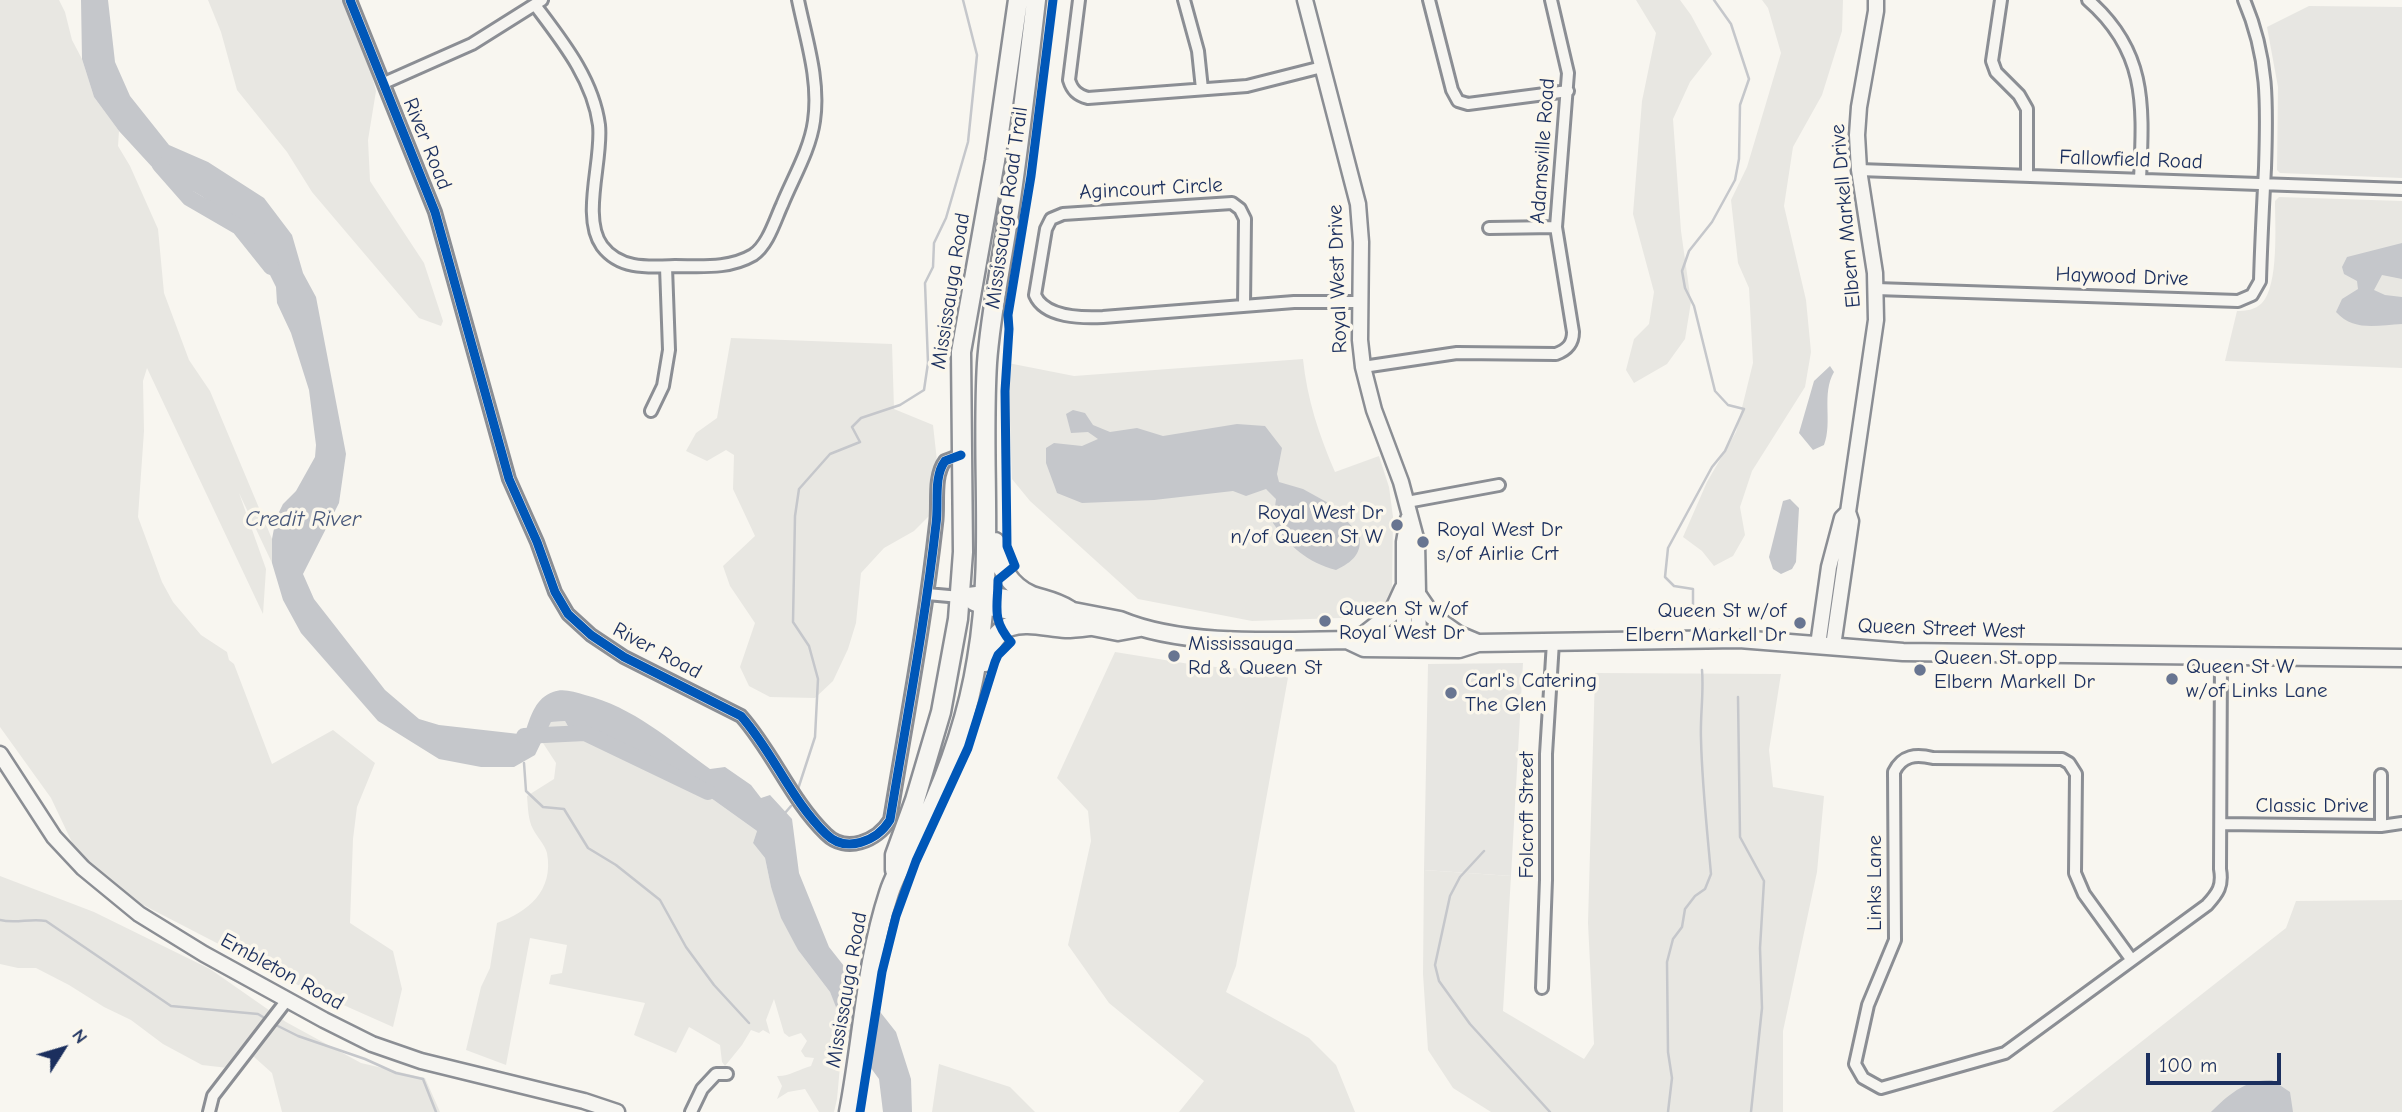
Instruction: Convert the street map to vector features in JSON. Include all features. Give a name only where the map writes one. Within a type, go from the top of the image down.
[{"type":"main road","name":"Mississauga Road","points":[[849,1112],[873,960],[894,877],[895,855],[915,800],[941,712],[952,656],[963,552],[953,458],[961,352],[995,161],[1018,0]]},
{"type":"main road","name":"Mississauga Road","points":[[894,877],[907,858],[954,752],[975,673],[985,600],[985,407],[989,332],[1008,219],[1036,0]]},
{"type":"main road","points":[[987,500],[995,507],[996,552],[1011,581],[1027,594],[1053,600],[1069,610]]},
{"type":"main road","points":[[1364,635],[1392,613],[1404,589]]},
{"type":"main road","points":[[954,752],[952,734],[973,617],[971,610],[960,597]]},
{"type":"main road","name":"Queen Street West","points":[[960,597],[1069,610],[1120,620],[1140,628],[1231,640],[1347,640],[1364,635],[1459,649],[1478,643],[1740,639],[1903,652],[2402,658]]},
{"type":"main road","points":[[1419,597],[1432,616],[1459,635]]},
{"type":"main road","name":"Queen Street West","points":[[985,600],[1118,632],[1140,628]]},
{"type":"main road","points":[[961,729],[972,718],[990,645],[1003,631],[1030,622],[1068,628],[1089,626]]},
{"type":"main road","name":"Queen Street West","points":[[1347,640],[1364,648],[1459,635],[1478,643]]},
{"type":"street","name":"River Road","points":[[350,0],[435,212],[509,479],[561,603],[568,614],[592,635],[624,657],[741,716],[751,727],[792,792],[825,834],[833,839],[855,843],[871,839],[884,829],[890,820],[927,594],[937,520],[939,479],[953,458]]},
{"type":"street","points":[[384,83],[472,44],[539,2],[588,84],[599,124],[594,225],[602,245],[618,260],[636,267],[730,265],[755,253],[766,239],[804,154],[814,122],[813,70],[798,0]]},
{"type":"street","points":[[1079,0],[1069,80],[1078,94],[1088,98],[1264,83],[1322,67]]},
{"type":"street","points":[[1184,0],[1198,51],[1202,89]]},
{"type":"street","name":"Royal West Drive","points":[[1305,0],[1358,204],[1361,242],[1360,340],[1363,367],[1374,410],[1393,456],[1417,542],[1419,597],[1412,642]]},
{"type":"street","points":[[1429,0],[1452,90],[1458,101],[1468,104],[1568,92]]},
{"type":"street","name":"Adamsville Road","points":[[1363,367],[1457,353],[1556,354],[1571,343],[1573,332],[1556,227],[1568,92],[1567,62],[1551,0]]},
{"type":"street","name":"Elbern Markell Drive","points":[[1826,645],[1851,521],[1848,512],[1874,336],[1876,289],[1859,170],[1858,116],[1876,0]]},
{"type":"street","points":[[2001,0],[1992,61],[1996,72],[2019,96],[2027,109],[2027,176]]},
{"type":"street","points":[[2088,0],[2118,32],[2135,68],[2143,111],[2140,180]]},
{"type":"street","name":"Haywood Drive","points":[[1876,289],[2243,300],[2252,295],[2260,281],[2266,86],[2259,43],[2244,0]]},
{"type":"street","name":"Fallowfield Road","points":[[1859,170],[2402,189]]},
{"type":"street","name":"Agincourt Circle","points":[[1244,306],[1245,219],[1240,209],[1232,203],[1063,214],[1054,216],[1048,223],[1035,290],[1037,300],[1043,307],[1068,315],[1094,317],[1244,306],[1294,302],[1360,302]]},
{"type":"street","points":[[1489,229],[1556,227]]},
{"type":"street","points":[[651,411],[663,386],[669,350],[666,267]]},
{"type":"street","points":[[1408,508],[1499,485]]},
{"type":"street","name":"Royal West Drive","points":[[1408,508],[1404,542],[1404,589],[1412,642]]},
{"type":"street","points":[[927,594],[960,597]]},
{"type":"street","name":"Folcroft Street","points":[[1542,988],[1546,880],[1546,754],[1553,642]]},
{"type":"street","name":"Links Lane","points":[[2132,958],[2084,894],[2075,873],[2076,774],[2069,763],[2062,759],[1933,758],[1919,755],[1908,757],[1899,762],[1894,772],[1895,940],[1868,1005],[1855,1064],[1863,1079],[1881,1088],[2005,1054],[2207,905],[2219,892],[2222,881],[2221,655]]},
{"type":"street","name":"Embleton Road","points":[[0,754],[54,837],[104,887],[139,914],[204,954],[372,1044],[421,1061],[582,1106],[617,1112]]},
{"type":"street","points":[[2381,775],[2381,826]]},
{"type":"street","name":"Classic Drive","points":[[2222,824],[2381,826],[2402,823]]},
{"type":"street","points":[[209,1112],[213,1096],[286,1000]]},
{"type":"street","points":[[691,1112],[702,1089],[716,1074],[727,1074]]},
{"type":"shaded area","points":[[0,0],[59,0],[94,97],[119,131],[118,146],[130,166],[158,229],[164,293],[189,360],[210,391],[272,539],[272,563],[239,493],[266,569],[263,614],[147,368],[143,381],[144,431],[138,517],[162,582],[173,602],[201,635],[227,652],[272,764],[333,730],[375,763],[357,807],[350,923],[393,951],[402,989],[393,1027],[296,984],[120,893],[78,855],[51,798],[0,727]]},
{"type":"shaded area","points":[[208,0],[343,0],[364,47],[376,91],[368,140],[370,181],[424,263],[443,321],[441,326],[419,318],[312,192],[287,152],[237,90],[221,32]]},
{"type":"shaded area","points":[[1636,0],[1680,0],[1712,54],[1690,82],[1673,119],[1681,231],[1691,302],[1685,339],[1667,364],[1634,383],[1626,370],[1634,339],[1649,324],[1654,292],[1633,214],[1642,101],[1656,33]]},
{"type":"shaded area","points":[[1762,0],[1843,0],[1842,31],[1822,95],[1793,147],[1784,206],[1806,300],[1811,352],[1805,387],[1752,471],[1740,507],[1745,535],[1733,556],[1714,566],[1702,551],[1683,537],[1707,482],[1736,432],[1753,363],[1749,288],[1738,263],[1731,200],[1747,167],[1781,53],[1768,8]]},
{"type":"shaded area","points":[[2309,6],[2402,7],[2402,178],[2280,173],[2277,170],[2278,87],[2267,27]]},
{"type":"shaded area","points":[[2279,197],[2402,201],[2402,368],[2225,361],[2237,311],[2262,303],[2271,283],[2275,254],[2275,201]]},
{"type":"shaded area","points":[[731,338],[892,344],[894,409],[933,425],[937,461],[933,512],[914,531],[884,548],[861,573],[856,623],[848,649],[833,681],[815,698],[770,697],[749,686],[740,667],[755,623],[730,586],[723,566],[755,536],[733,489],[734,455],[726,450],[707,461],[686,451],[696,433],[717,418]]},
{"type":"shaded area","points":[[1303,359],[1314,417],[1335,472],[1379,456],[1389,487],[1393,517],[1392,592],[1381,611],[1368,617],[1252,621],[1138,599],[1030,501],[1012,479],[1008,363],[1074,376]]},
{"type":"shaded area","points":[[1115,652],[1202,666],[1289,672],[1236,966],[1226,992],[1309,1038],[1336,1065],[1355,1112],[1179,1112],[1204,1081],[1109,1003],[1068,945],[1091,841],[1088,811],[1057,778]]},
{"type":"shaded area","points":[[1523,663],[1511,876],[1424,870],[1428,664]]},
{"type":"shaded area","points":[[1595,673],[1781,674],[1769,750],[1773,787],[1824,796],[1817,872],[1783,1031],[1783,1112],[1491,1112],[1453,1088],[1428,1050],[1423,974],[1424,870],[1511,876],[1503,1011],[1584,1059],[1594,1044],[1588,923]]},
{"type":"shaded area","points":[[565,721],[569,728],[595,737],[637,763],[669,768],[757,831],[753,843],[765,858],[771,887],[798,950],[830,992],[844,1023],[834,1112],[819,1112],[805,1089],[788,1092],[777,1099],[782,1086],[777,1076],[811,1066],[814,1058],[805,1057],[801,1051],[807,1041],[801,1033],[789,1037],[784,1033],[774,999],[766,1020],[770,1034],[763,1030],[759,1033],[751,1030],[725,1066],[720,1045],[689,1027],[676,1053],[634,1035],[645,1003],[549,984],[551,975],[562,973],[567,945],[530,938],[506,1065],[466,1050],[481,987],[490,968],[497,923],[528,906],[542,889],[546,878],[547,853],[531,825],[527,796],[554,779],[556,763],[541,740],[551,722]]},
{"type":"shaded area","points":[[0,876],[94,912],[210,969],[286,1022],[361,1063],[425,1078],[440,1112],[282,1112],[272,1073],[253,1056],[228,1068],[202,1065],[163,1044],[131,1020],[36,968],[0,964]]},
{"type":"shaded area","points":[[2402,900],[2402,1112],[2052,1112],[2286,928],[2296,901]]},
{"type":"shaded area","points":[[939,1064],[1010,1087],[1035,1112],[932,1112]]},
{"type":"water","name":"Credit River","points":[[81,0],[108,0],[115,62],[130,96],[169,145],[208,162],[264,198],[292,235],[303,273],[316,297],[346,454],[339,503],[303,574],[314,599],[385,690],[419,719],[439,725],[519,734],[526,730],[542,698],[565,690],[603,700],[635,716],[710,769],[725,767],[751,785],[761,798],[770,795],[792,819],[799,873],[829,947],[896,1032],[911,1079],[912,1112],[883,1112],[879,1079],[848,1037],[830,992],[798,950],[781,918],[765,858],[753,843],[757,831],[669,768],[637,763],[595,737],[569,728],[565,721],[551,722],[535,755],[514,767],[481,767],[439,759],[378,721],[301,633],[283,600],[272,563],[272,539],[276,518],[283,504],[296,491],[315,457],[316,445],[309,390],[291,333],[277,303],[276,287],[251,237],[203,197],[153,168],[119,131],[94,97],[82,59]]},
{"type":"water","points":[[2402,243],[2402,279],[2382,275],[2374,290],[2385,295],[2402,297],[2402,324],[2358,325],[2336,312],[2342,299],[2358,289],[2357,281],[2344,274],[2342,267],[2347,257]]},
{"type":"water","points":[[1830,366],[1834,372],[1828,389],[1828,427],[1824,445],[1813,450],[1799,433],[1814,381]]},
{"type":"water","points":[[1073,410],[1085,413],[1093,425],[1110,432],[1137,428],[1163,436],[1237,424],[1265,426],[1282,448],[1277,474],[1279,482],[1303,489],[1332,505],[1359,534],[1358,552],[1347,564],[1336,570],[1308,558],[1286,539],[1273,523],[1276,499],[1266,489],[1246,496],[1233,491],[1154,500],[1082,503],[1057,493],[1046,463],[1046,448],[1054,443],[1082,446],[1098,439],[1088,432],[1071,433],[1066,414]]},
{"type":"water","points":[[1790,499],[1799,508],[1796,562],[1792,569],[1781,574],[1773,569],[1769,557],[1783,501]]},
{"type":"water","points":[[2272,1080],[2290,1092],[2293,1112],[2211,1112],[2246,1085]]},
{"type":"waterway","points":[[798,789],[815,737],[818,679],[809,646],[793,622],[795,516],[799,489],[830,454],[860,442],[852,427],[861,418],[900,405],[924,390],[928,363],[925,283],[933,267],[934,243],[946,218],[968,142],[977,55],[963,0]]},
{"type":"waterway","points":[[1693,605],[1693,589],[1674,586],[1665,577],[1668,548],[1712,467],[1725,451],[1744,409],[1728,405],[1715,391],[1694,306],[1685,288],[1682,271],[1689,251],[1712,222],[1735,180],[1739,159],[1740,105],[1749,79],[1731,24],[1714,0]]},
{"type":"waterway","name":"Credit River","points":[[160,165],[189,198],[239,227],[271,267]]},
{"type":"waterway","points":[[1668,1112],[1672,1078],[1668,1052],[1667,962],[1673,939],[1682,927],[1685,909],[1695,896],[1705,889],[1711,874],[1702,756],[1702,670]]},
{"type":"waterway","points":[[1738,697],[1740,837],[1764,881],[1760,948],[1762,1008],[1751,1112]]},
{"type":"waterway","name":"Credit River","points":[[524,736],[585,733],[708,792]]},
{"type":"waterway","points":[[524,763],[526,791],[543,807],[564,809],[588,848],[616,865],[660,900],[686,947],[714,985],[749,1023]]},
{"type":"waterway","points":[[785,813],[791,806]]},
{"type":"waterway","points":[[1484,851],[1460,877],[1450,896],[1435,965],[1439,981],[1470,1024],[1550,1112]]},
{"type":"waterway","points":[[0,920],[46,921],[171,1006],[258,1014],[263,1017]]},
{"type":"waterway","points":[[276,1025],[396,1073],[423,1079],[436,1112]]},
{"type":"cycle path","points":[[350,0],[435,212],[509,479],[537,542],[555,592],[568,614],[591,635],[624,657],[741,716],[814,821],[826,834],[843,843],[852,844],[869,839],[890,820],[926,598],[936,524],[939,475],[945,461],[961,455]]},
{"type":"cycle path","name":"Mississauga Road Trail","points":[[860,1112],[882,972],[896,916],[916,861],[968,748],[995,662],[1011,642],[998,619],[997,605],[998,580],[1015,566],[1007,546],[1005,391],[1008,315],[1031,176],[1053,0]]},
{"type":"place","name":"Royal West Dr n/of Queen St W","points":[[1397,525]]},
{"type":"place","name":"Royal West Dr s/of Airlie Crt","points":[[1423,542]]},
{"type":"place","name":"Queen St w/of Royal West Dr","points":[[1325,621]]},
{"type":"place","name":"Queen St w/of Elbern Markell Dr","points":[[1800,623]]},
{"type":"place","name":"Mississauga Rd & Queen St","points":[[1174,656]]},
{"type":"place","name":"Queen St opp Elbern Markell Dr","points":[[1920,670]]},
{"type":"place","name":"Queen St W w/of Links Lane","points":[[2172,679]]},
{"type":"place","name":"Carl's Catering The Glen","points":[[1451,693]]}]
